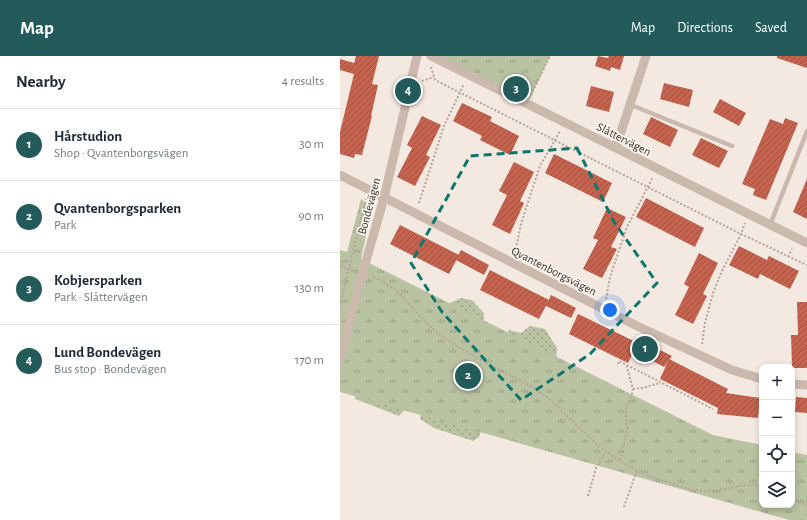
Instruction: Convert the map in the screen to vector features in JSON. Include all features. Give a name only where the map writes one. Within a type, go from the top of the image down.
[{"type":"street","name":"Bondevägen","points":[[340,361],[362,273],[384,198],[417,56]]},
{"type":"street","points":[[616,147],[646,56]]},
{"type":"street","name":"Slåttervägen","points":[[431,59],[469,74],[807,243]]},
{"type":"street","name":"Qvantenborgsvägen","points":[[340,175],[604,309],[732,370],[759,378]]},
{"type":"street","points":[[795,384],[807,385]]},
{"type":"lane","points":[[630,105],[732,146]]},
{"type":"lane","points":[[770,225],[807,131]]},
{"type":"path","points":[[527,104],[550,56]]},
{"type":"path","points":[[431,59],[435,80],[741,234],[807,265]]},
{"type":"path","points":[[416,214],[444,126],[469,74]]},
{"type":"path","points":[[419,83],[434,77]]},
{"type":"path","points":[[512,263],[521,224],[540,166],[556,140],[564,122]]},
{"type":"path","points":[[604,309],[610,277],[627,227],[657,169]]},
{"type":"path","points":[[340,305],[369,189]]},
{"type":"path","points":[[698,354],[713,293],[722,271],[741,234],[748,214]]},
{"type":"path","points":[[788,257],[792,249]]},
{"type":"path","points":[[340,266],[384,282],[409,303],[433,329],[474,357],[506,372],[544,395],[606,451],[637,470],[669,482],[704,490],[750,485],[759,486]]},
{"type":"path","points":[[618,364],[619,361],[626,364],[713,409]]},
{"type":"path","points":[[620,460],[628,427],[626,408],[633,389],[626,364]]},
{"type":"path","points":[[633,389],[642,388],[661,382]]},
{"type":"path","points":[[588,496],[596,468],[606,451]]},
{"type":"path","points":[[624,507],[637,470]]},
{"type":"path","points":[[795,500],[807,506]]},
{"type":"highlighted area","points":[[577,148],[614,222],[657,283],[590,354],[521,400],[442,312],[411,263],[470,156]]},
{"type":"green space","points":[[431,56],[550,56],[527,104]]},
{"type":"green space","points":[[361,199],[372,208],[361,259],[713,435],[759,444],[759,508],[795,508],[795,453],[807,455],[807,520],[789,520],[340,392],[340,250],[347,252]]},
{"type":"green space","points":[[461,298],[472,300],[484,313],[483,329],[446,305]]},
{"type":"green space","points":[[530,326],[545,329],[557,348],[556,366],[505,338],[509,330],[521,333]]},
{"type":"green space","points":[[355,392],[408,406],[399,416],[355,399]]},
{"type":"green space","points":[[423,406],[482,428],[479,437],[473,441],[434,428],[420,419]]},
{"type":"building","points":[[356,56],[379,56],[372,84],[378,85],[372,116],[362,155],[355,154],[354,158],[340,154],[340,132],[354,74],[340,70],[340,59],[354,63]]},
{"type":"building","points":[[598,56],[608,58],[609,56],[624,56],[620,70],[611,67],[610,71],[595,66]]},
{"type":"building","points":[[777,56],[807,56],[807,68],[777,58]]},
{"type":"building","points":[[664,83],[693,90],[689,107],[660,99]]},
{"type":"building","points":[[591,86],[614,92],[609,112],[586,106]]},
{"type":"building","points":[[720,99],[746,113],[739,126],[713,112]]},
{"type":"building","points":[[462,103],[492,117],[490,121],[519,136],[510,155],[480,140],[482,136],[453,121]]},
{"type":"building","points":[[422,116],[441,125],[426,155],[430,157],[415,186],[397,177],[412,148],[407,145]]},
{"type":"building","points":[[651,117],[678,130],[670,147],[643,134]]},
{"type":"building","points":[[785,118],[798,123],[766,200],[753,195],[755,189],[742,184],[770,119],[783,124]]},
{"type":"building","points":[[701,138],[728,151],[719,168],[692,155]]},
{"type":"building","points":[[554,154],[612,183],[603,202],[545,173]]},
{"type":"building","points":[[514,162],[534,172],[520,201],[524,203],[510,234],[492,225],[507,195],[499,191]]},
{"type":"building","points":[[807,179],[807,219],[793,212]]},
{"type":"building","points":[[646,198],[704,228],[695,247],[636,217]]},
{"type":"building","points":[[607,208],[626,217],[611,247],[617,249],[602,278],[583,269],[598,240],[593,238]]},
{"type":"building","points":[[400,225],[459,255],[449,274],[390,244]]},
{"type":"building","points":[[739,246],[767,260],[769,256],[799,271],[790,289],[760,274],[758,279],[729,265]]},
{"type":"building","points":[[461,250],[489,265],[484,275],[456,260]]},
{"type":"building","points":[[699,253],[718,263],[703,294],[707,296],[693,324],[675,315],[689,287],[684,284]]},
{"type":"building","points":[[490,270],[549,300],[539,319],[480,290]]},
{"type":"building","points":[[551,295],[576,308],[571,318],[546,306]]},
{"type":"building","points":[[797,302],[807,302],[807,368],[795,368],[795,364],[792,364],[791,335],[798,335]]},
{"type":"building","points":[[578,314],[638,343],[640,340],[672,356],[664,367],[634,351],[628,363],[569,334]]},
{"type":"building","points":[[669,359],[728,389],[726,393],[759,398],[758,418],[717,414],[718,408],[660,379]]},
{"type":"building","points":[[796,397],[807,398],[807,413],[795,412]]},
{"type":"place","name":"Kobjersparken","points":[[516,89]]},
{"type":"place","name":"Lund Bondevägen","points":[[408,91]]},
{"type":"place","name":"Hårstudion","points":[[645,349]]},
{"type":"place","name":"Qvantenborgsparken","points":[[468,376]]}]
